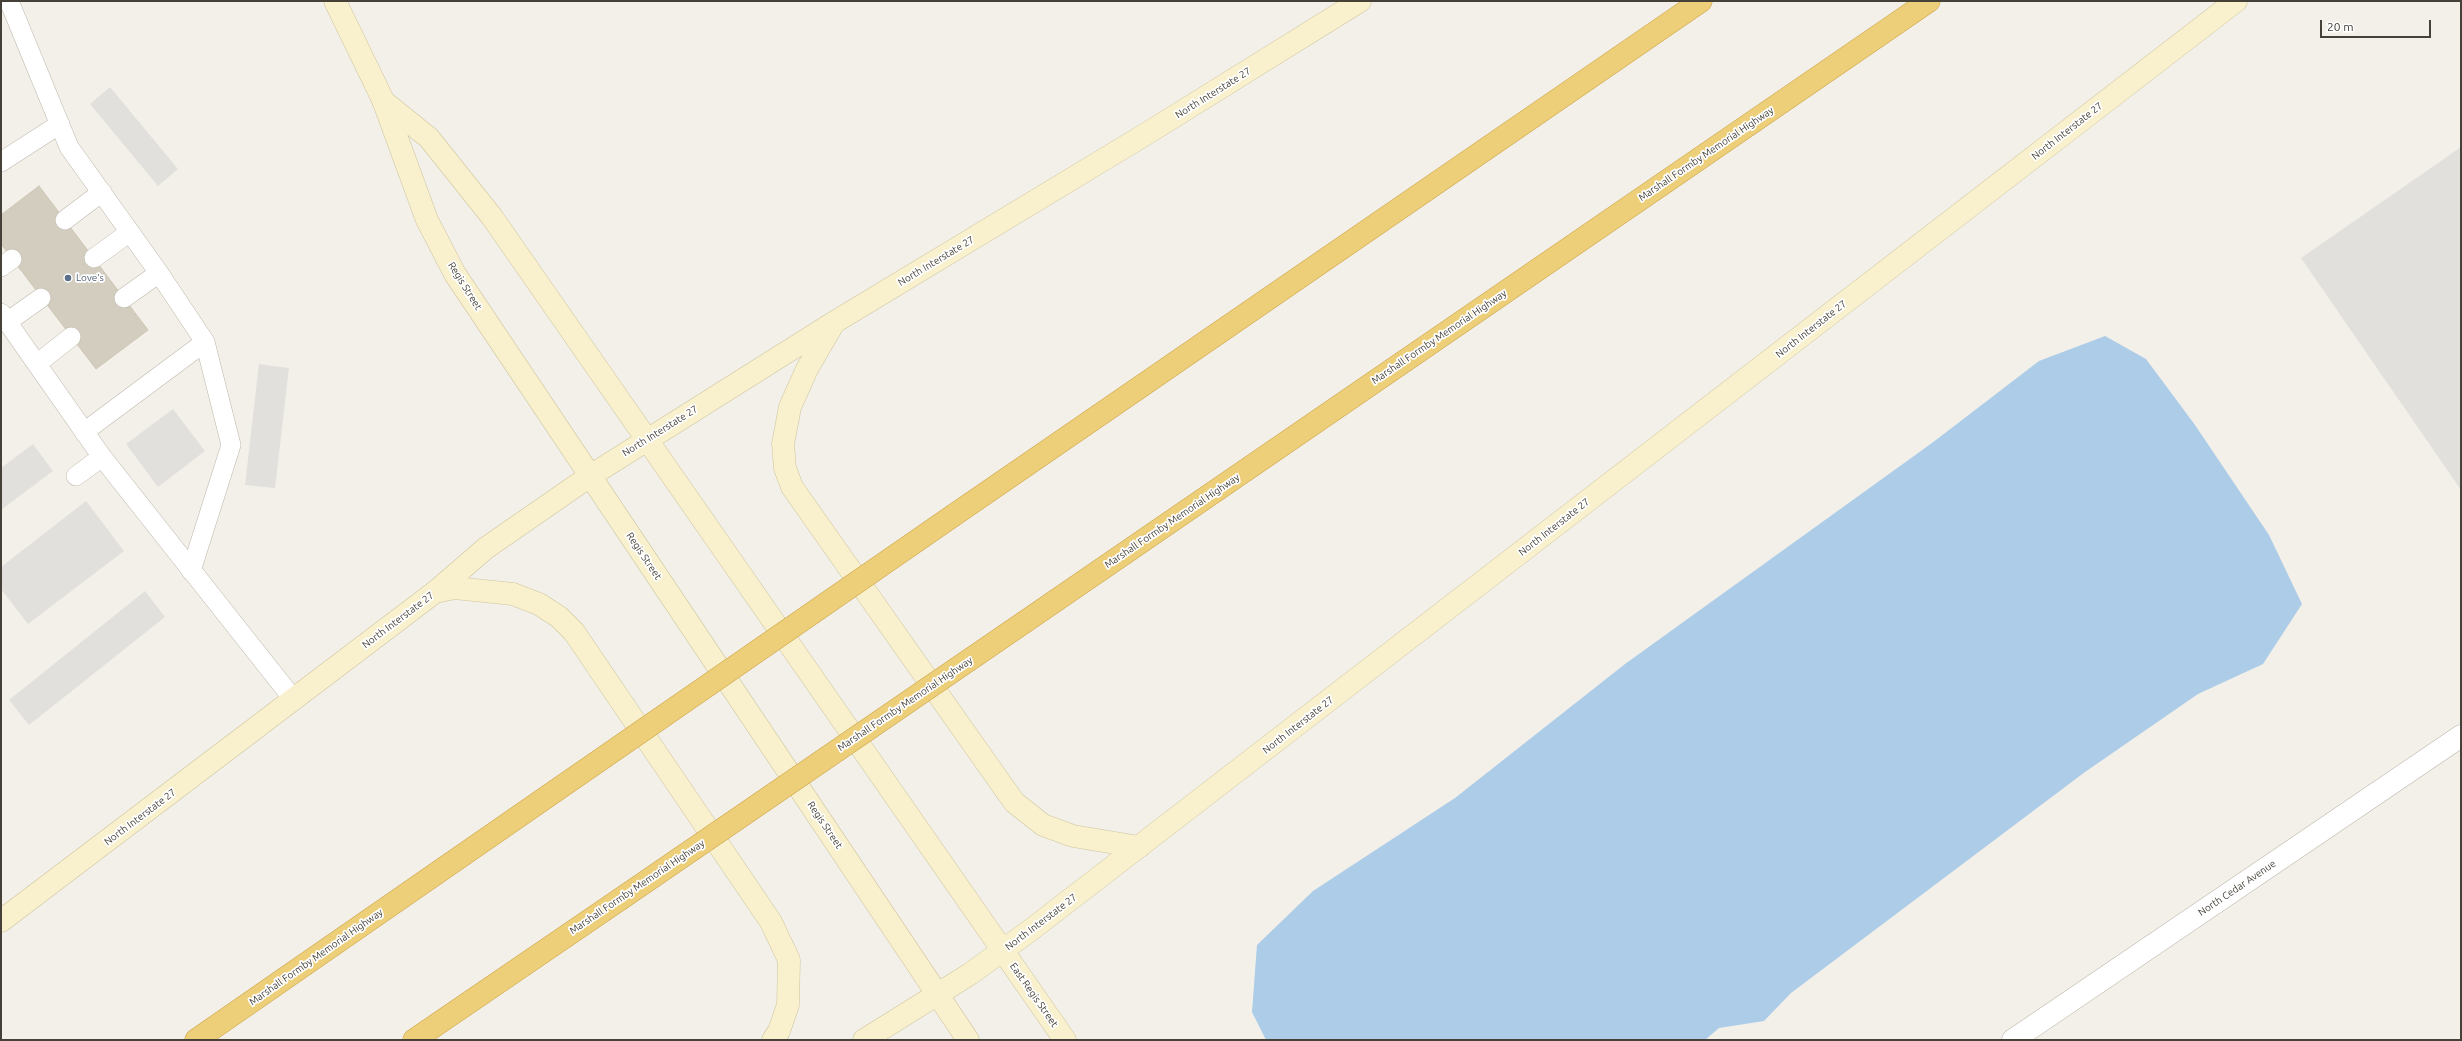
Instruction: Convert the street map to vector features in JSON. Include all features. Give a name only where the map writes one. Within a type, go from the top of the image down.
[{"type":"highway","name":"Marshall Formby Memorial Highway","points":[[196,1040],[954,515],[1701,1]]},
{"type":"highway","name":"Marshall Formby Memorial Highway","points":[[414,1040],[1929,1]]},
{"type":"main road","name":"Regis Street","points":[[335,1],[383,100],[427,220],[455,274],[938,994]]},
{"type":"main road","name":"North Interstate 27","points":[[1,920],[435,592],[486,548],[590,476],[647,438],[1146,134],[1360,1]]},
{"type":"main road","name":"North Interstate 27","points":[[864,1040],[938,994],[1003,950],[1139,847],[2236,1]]},
{"type":"main road","name":"Regis Street","points":[[383,100],[429,138],[492,217],[1003,950]]},
{"type":"main road","points":[[833,324],[807,369],[790,407],[783,444],[785,468],[792,487],[1014,802],[1043,824],[1073,836],[1139,847]]},
{"type":"main road","points":[[435,592],[455,588],[513,594],[539,604],[559,617],[574,632],[771,922],[789,960],[788,1005],[780,1031],[773,1040]]},
{"type":"main road","name":"East Regis Street","points":[[1003,950],[1065,1040]]},
{"type":"main road","points":[[938,994],[968,1040]]},
{"type":"street","name":"North Cedar Avenue","points":[[2013,1040],[2461,736]]},
{"type":"lane","points":[[1,3],[8,1],[69,147],[160,273],[205,342],[231,445],[191,571]]},
{"type":"lane","points":[[1,162],[60,124]]},
{"type":"lane","points":[[65,220],[102,192]]},
{"type":"lane","points":[[94,258],[130,232]]},
{"type":"lane","points":[[124,298],[160,273]]},
{"type":"lane","points":[[41,298],[4,317],[38,363],[102,457],[294,700]]},
{"type":"lane","points":[[38,363],[71,337]]},
{"type":"lane","points":[[84,432],[205,342]]},
{"type":"lane","points":[[76,476],[102,457]]},
{"type":"shaded area","points":[[110,87],[178,169],[158,186],[90,104]]},
{"type":"shaded area","points":[[2461,147],[2461,490],[2301,258]]},
{"type":"shaded area","points":[[259,364],[289,368],[275,488],[245,485]]},
{"type":"shaded area","points":[[173,409],[205,451],[158,487],[126,444]]},
{"type":"shaded area","points":[[33,444],[53,471],[1,510],[1,468]]},
{"type":"shaded area","points":[[86,501],[124,551],[28,624],[1,589],[1,567]]},
{"type":"shaded area","points":[[145,591],[165,617],[29,725],[9,700]]},
{"type":"water","points":[[2105,336],[2146,359],[2195,425],[2269,535],[2302,604],[2263,664],[2198,694],[2085,772],[1791,993],[1764,1021],[1719,1028],[1705,1040],[1266,1040],[1252,1012],[1257,945],[1313,891],[1455,798],[1625,664],[1932,443],[2039,361]]},
{"type":"building","name":"Love's","points":[[39,186],[148,330],[96,369],[1,244],[1,215]]},
{"type":"place","name":"Love's","points":[[68,278]]}]
